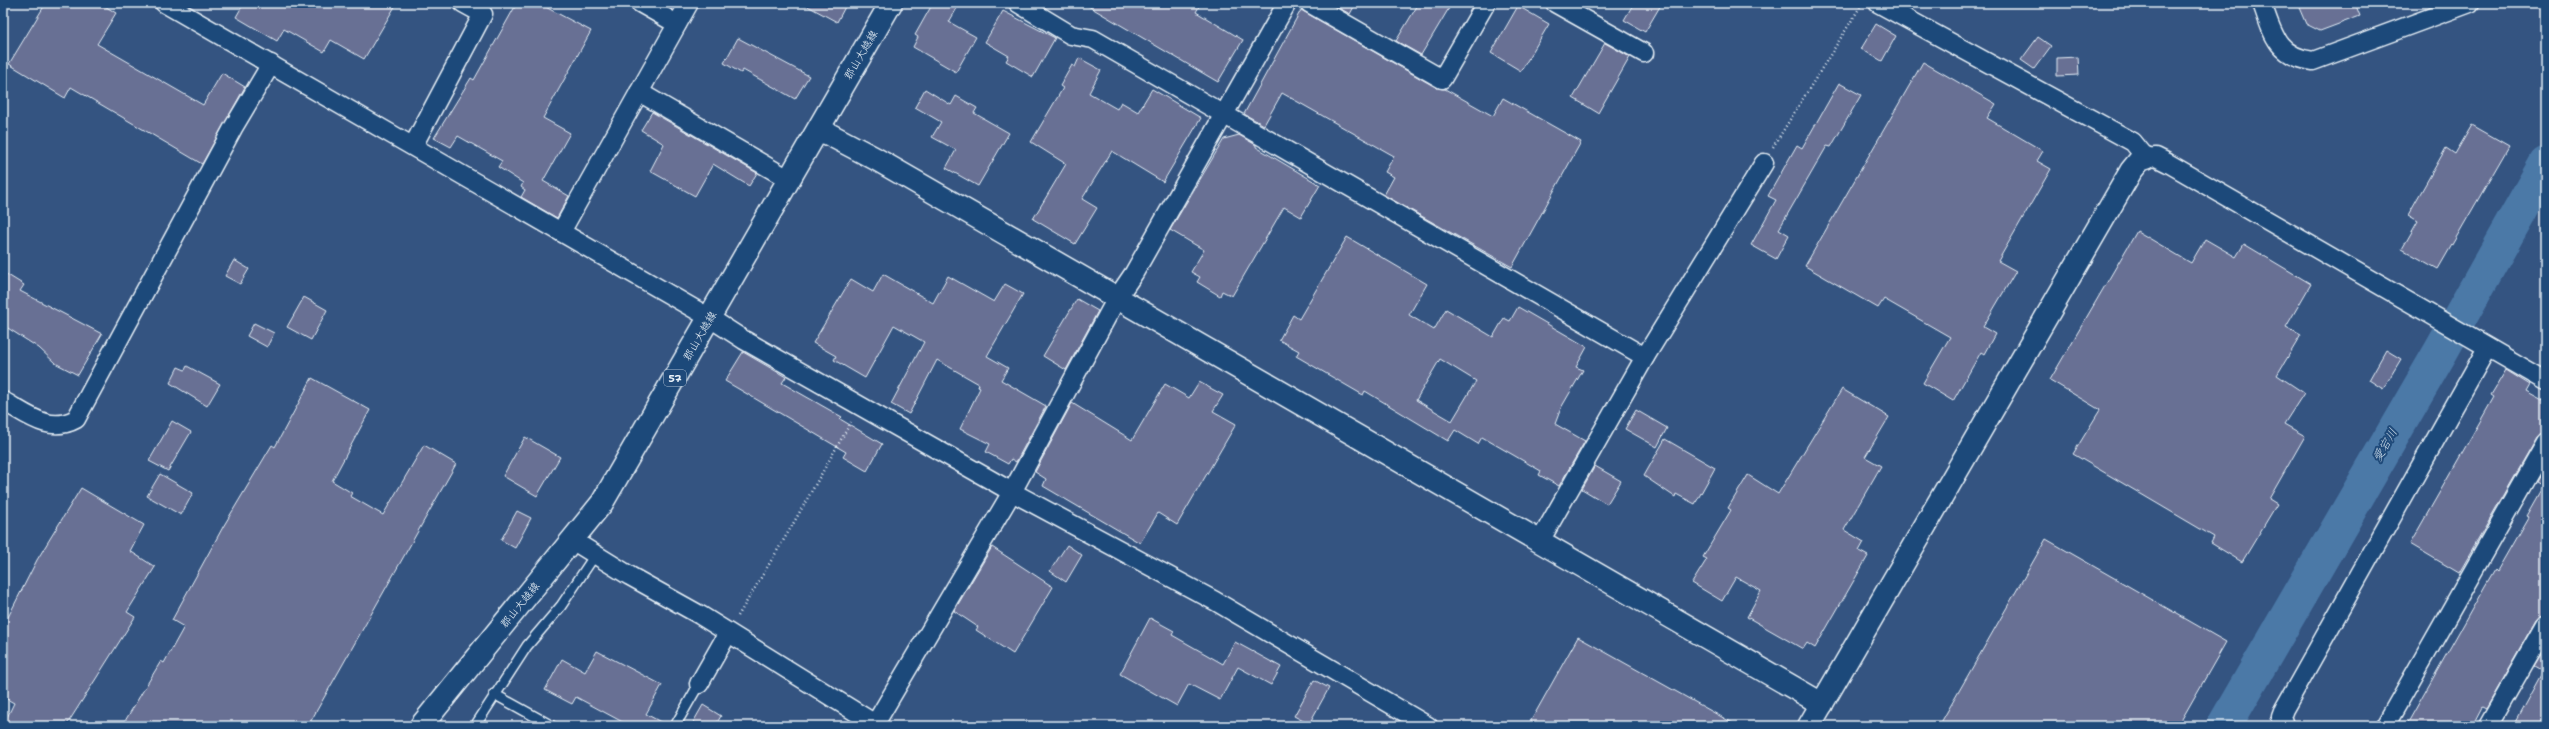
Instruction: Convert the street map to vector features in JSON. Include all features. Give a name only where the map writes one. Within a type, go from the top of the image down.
[{"type":"street","points":[[164,3],[710,318],[744,340],[1012,492],[1215,601],[1428,726]]},
{"type":"street","points":[[413,146],[483,14],[463,3]]},
{"type":"street","points":[[640,3],[678,24]]},
{"type":"street","points":[[561,232],[689,3]]},
{"type":"street","name":"郡山大越線","points":[[421,726],[602,503],[891,3]]},
{"type":"street","points":[[1018,3],[1071,35],[1092,39],[1223,116],[1645,357]]},
{"type":"street","points":[[572,540],[595,555],[728,632],[877,725],[1012,492],[1117,298],[1134,273],[1287,3]]},
{"type":"street","points":[[1309,3],[1442,79],[1486,3]]},
{"type":"street","points":[[1556,3],[1644,53]]},
{"type":"street","points":[[1878,3],[2133,142],[2146,158]]},
{"type":"street","points":[[2262,3],[2278,43],[2287,52],[2304,60],[2313,61],[2470,3]]},
{"type":"street","points":[[3,401],[42,423],[53,426],[66,424],[76,419],[233,128],[272,64]]},
{"type":"street","points":[[639,92],[790,180]]},
{"type":"street","points":[[819,129],[890,167],[1822,704]]},
{"type":"street","points":[[1809,726],[2131,171],[2140,160],[2156,157],[2168,163],[2546,381]]},
{"type":"street","points":[[1540,541],[1645,357],[1764,163]]},
{"type":"street","points":[[2284,726],[2281,717],[2284,709],[2487,348]]},
{"type":"street","points":[[2385,726],[2546,443]]},
{"type":"street","points":[[2488,726],[2546,625]]},
{"type":"street","points":[[699,684],[728,632]]},
{"type":"lane","points":[[475,726],[494,694],[527,646],[561,606],[595,555]]},
{"type":"lane","points":[[675,726],[699,684]]},
{"type":"lane","points":[[494,694],[552,726]]},
{"type":"path","points":[[1764,163],[1863,3]]},
{"type":"path","points":[[728,632],[790,531],[860,406]]},
{"type":"building","points":[[46,3],[100,3],[116,13],[97,44],[203,105],[222,73],[245,87],[202,164],[71,87],[65,98],[9,64]]},
{"type":"building","points":[[244,3],[397,3],[364,59],[331,40],[324,52],[284,29],[277,41],[236,17]]},
{"type":"building","points":[[517,3],[538,3],[591,31],[543,118],[570,133],[543,181],[569,196],[557,218],[521,197],[525,190],[521,187],[523,183],[498,167],[502,161],[458,136],[451,147],[434,138],[471,78],[474,80]]},
{"type":"building","points":[[802,3],[847,3],[837,22]]},
{"type":"building","points":[[933,3],[960,3],[949,22],[976,37],[956,72],[913,47],[918,37],[915,35]]},
{"type":"building","points":[[1083,3],[1201,3],[1196,12],[1243,40],[1218,82]]},
{"type":"building","points":[[1330,3],[1356,3],[1350,14]]},
{"type":"building","points":[[1419,3],[1452,3],[1421,55],[1396,41]]},
{"type":"building","points":[[1634,3],[1662,3],[1645,32],[1624,20]]},
{"type":"building","points":[[2297,3],[2355,3],[2360,16],[2320,31],[2306,24]]},
{"type":"building","points":[[1518,6],[1549,24],[1521,71],[1491,53]]},
{"type":"building","points":[[1301,10],[1437,88],[1445,89],[1493,116],[1503,98],[1581,142],[1512,267],[1384,195],[1394,177],[1385,172],[1394,156],[1282,93],[1264,125],[1244,114]]},
{"type":"building","points":[[1003,11],[1055,38],[1033,77],[1006,61],[1009,56],[985,42]]},
{"type":"building","points":[[1876,24],[1896,36],[1882,61],[1861,49]]},
{"type":"building","points":[[2038,37],[2051,46],[2034,69],[2021,60]]},
{"type":"building","points":[[738,38],[809,76],[795,99],[743,70],[741,73],[724,63]]},
{"type":"building","points":[[1605,43],[1630,57],[1598,113],[1573,98]]},
{"type":"building","points":[[2078,57],[2079,75],[2057,76],[2057,58]]},
{"type":"building","points":[[1079,58],[1101,70],[1089,93],[1117,109],[1121,102],[1138,112],[1152,89],[1201,118],[1163,182],[1112,151],[1082,199],[1097,208],[1075,244],[1033,219],[1066,164],[1031,142],[1063,88],[1060,86],[1072,65],[1075,67]]},
{"type":"building","points":[[1923,62],[1996,104],[1987,118],[2043,151],[2037,161],[2051,169],[1998,261],[2016,271],[1983,327],[1995,334],[1984,354],[1981,352],[1953,401],[1923,383],[1950,337],[1884,299],[1878,308],[1805,266]]},
{"type":"building","points":[[1839,83],[1861,95],[1831,147],[1827,146],[1779,229],[1789,235],[1776,259],[1751,245],[1776,200],[1768,196],[1797,145],[1802,148]]},
{"type":"building","points":[[925,89],[951,105],[956,96],[977,108],[974,113],[1009,133],[978,186],[946,168],[956,150],[932,137],[941,122],[915,107]]},
{"type":"building","points":[[652,112],[757,173],[749,186],[713,164],[695,196],[650,171],[664,144],[641,130]]},
{"type":"building","points":[[2472,125],[2509,146],[2438,269],[2402,249],[2418,221],[2408,215],[2446,148],[2455,154]]},
{"type":"building","points":[[1239,135],[1256,145],[1256,147],[1320,185],[1301,217],[1284,207],[1232,296],[1222,291],[1220,296],[1197,282],[1200,277],[1191,272],[1204,250],[1170,230],[1224,139]]},
{"type":"building","points":[[2137,231],[2191,263],[2205,239],[2236,257],[2244,244],[2311,284],[2286,327],[2301,335],[2277,375],[2304,393],[2284,424],[2305,436],[2269,499],[2277,504],[2242,562],[2211,543],[2214,537],[2073,454],[2100,410],[2050,380]]},
{"type":"building","points":[[1347,237],[1427,284],[1409,315],[1434,330],[1446,309],[1493,337],[1504,318],[1510,321],[1518,307],[1587,347],[1576,367],[1583,370],[1561,408],[1555,424],[1585,441],[1559,486],[1539,475],[1541,471],[1482,437],[1478,444],[1455,430],[1448,441],[1365,391],[1363,395],[1296,356],[1299,351],[1279,340],[1293,315],[1299,319]],"holes":[[[1440,359],[1476,381],[1452,421],[1416,400]]]},
{"type":"building","points":[[234,260],[249,269],[240,284],[225,276]]},
{"type":"building","points":[[3,272],[24,285],[20,291],[102,334],[78,375],[55,363],[39,348],[3,325]]},
{"type":"building","points":[[883,274],[933,303],[948,276],[994,302],[1005,284],[1023,294],[987,356],[1008,368],[1001,380],[1046,406],[1016,462],[1011,459],[1008,464],[986,452],[990,444],[960,429],[980,388],[978,387],[979,384],[937,360],[909,414],[891,404],[924,342],[894,325],[865,378],[834,360],[836,356],[813,343],[851,279],[873,292]]},
{"type":"building","points":[[304,297],[327,310],[311,340],[287,327]]},
{"type":"building","points":[[1077,299],[1098,311],[1066,370],[1043,356]]},
{"type":"building","points":[[254,323],[274,333],[267,347],[247,336]]},
{"type":"building","points":[[2386,350],[2401,359],[2383,389],[2369,380]]},
{"type":"building","points":[[743,352],[786,377],[782,383],[842,417],[840,419],[882,444],[867,471],[843,457],[846,452],[725,381]]},
{"type":"building","points":[[187,366],[220,384],[207,406],[170,383],[178,367],[185,370]]},
{"type":"building","points":[[2506,370],[2530,385],[2526,392],[2546,403],[2546,433],[2537,438],[2459,573],[2410,544],[2494,397],[2491,395]]},
{"type":"building","points":[[312,378],[370,410],[332,481],[352,493],[350,496],[383,515],[424,445],[456,464],[308,726],[122,726],[161,661],[164,663],[184,627],[172,620],[223,527],[272,445],[275,447]]},
{"type":"building","points":[[1199,382],[1223,395],[1213,411],[1236,424],[1177,525],[1158,513],[1140,543],[1043,486],[1046,479],[1035,472],[1072,403],[1132,440],[1165,384],[1189,398]]},
{"type":"building","points":[[1842,389],[1889,417],[1865,457],[1881,466],[1844,530],[1864,542],[1859,551],[1868,556],[1815,648],[1807,643],[1803,649],[1747,617],[1761,591],[1736,577],[1722,601],[1692,583],[1707,559],[1703,557],[1731,510],[1728,508],[1748,475],[1778,494]]},
{"type":"building","points":[[1636,410],[1667,428],[1657,447],[1625,429]]},
{"type":"building","points":[[172,421],[191,432],[168,471],[149,461]]},
{"type":"building","points":[[525,437],[560,457],[537,496],[503,476]]},
{"type":"building","points":[[1665,439],[1715,468],[1695,504],[1676,494],[1675,497],[1644,476]]},
{"type":"building","points":[[2546,464],[2546,615],[2537,620],[2486,709],[2482,707],[2472,726],[2406,726],[2485,586],[2495,569],[2497,571],[2528,517],[2526,516],[2543,486],[2536,482]]},
{"type":"building","points":[[1595,466],[1621,481],[1607,504],[1582,489]]},
{"type":"building","points":[[160,474],[193,493],[181,515],[147,496]]},
{"type":"building","points":[[81,488],[144,525],[130,551],[155,567],[127,612],[135,617],[66,726],[3,726],[14,703],[3,697],[3,627],[37,560]]},
{"type":"building","points":[[517,511],[531,518],[515,548],[501,540]]},
{"type":"building","points":[[2046,539],[2226,642],[2178,726],[1939,726]]},
{"type":"building","points":[[1067,545],[1082,555],[1066,582],[1050,571]]},
{"type":"building","points":[[992,547],[1053,587],[1013,654],[976,630],[978,627],[954,611]]},
{"type":"building","points":[[1150,618],[1174,631],[1172,635],[1223,664],[1235,642],[1281,667],[1271,685],[1238,667],[1220,700],[1189,684],[1177,706],[1120,674]]},
{"type":"building","points":[[1578,637],[1738,726],[1528,726]]},
{"type":"building","points":[[2546,646],[2546,713],[2538,726],[2513,726],[2543,671],[2534,666]]},
{"type":"building","points":[[597,651],[662,685],[646,714],[668,726],[630,726],[576,697],[572,704],[545,690],[562,659],[585,672]]},
{"type":"building","points":[[1314,680],[1329,688],[1309,724],[1294,716]]},
{"type":"building","points":[[703,705],[721,716],[715,726],[691,726]]},
{"type":"waterway","name":"愛宕川","points":[[2224,726],[2441,351],[2546,164]]}]
